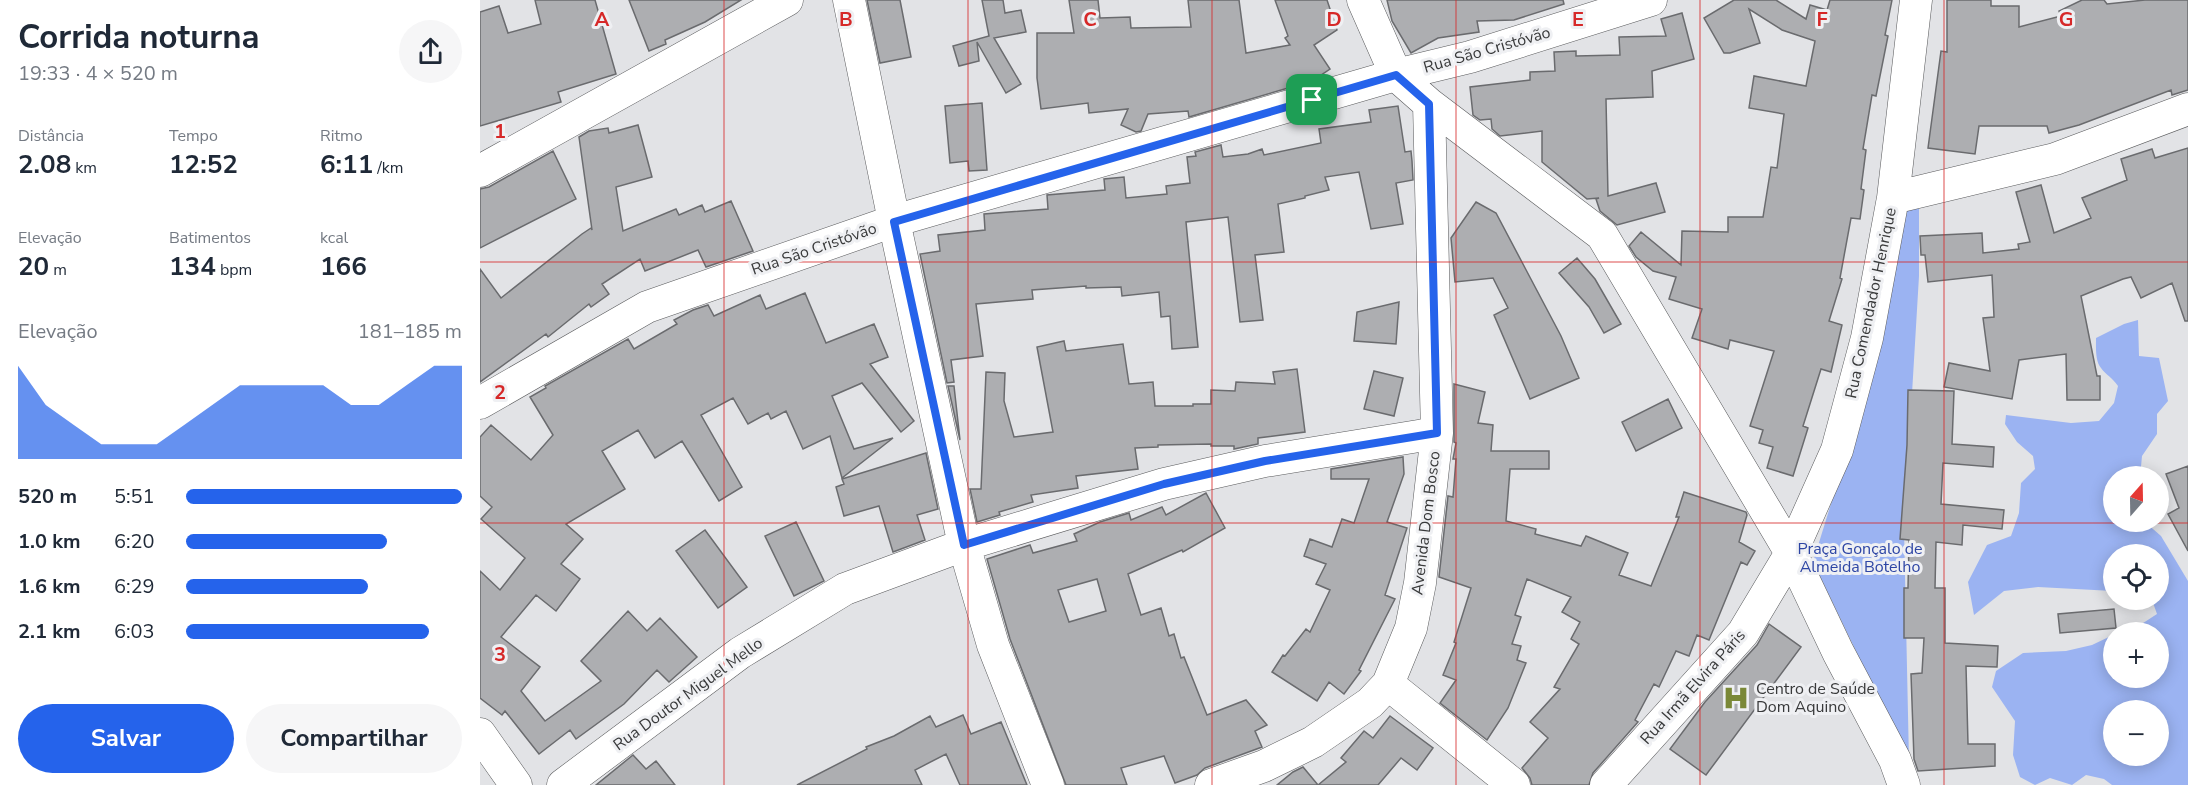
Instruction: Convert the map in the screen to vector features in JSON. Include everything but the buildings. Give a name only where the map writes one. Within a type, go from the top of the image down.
[{"type":"street","points":[[480,171],[787,0]]},
{"type":"street","points":[[849,0],[894,222],[964,545],[993,645],[1048,785]]},
{"type":"street","points":[[1363,0],[1396,75],[1429,104],[1602,235],[1791,553],[1838,652],[1895,760],[1904,785]]},
{"type":"street","name":"Rua São Cristóvão","points":[[480,403],[647,307],[894,222],[1396,75],[1470,57],[1599,9],[1651,0]]},
{"type":"street","name":"Rua Comendador Henrique","points":[[1791,553],[1838,450],[1867,338],[1893,198],[1916,0]]},
{"type":"street","name":"Avenida Dom Bosco","points":[[1388,684],[1412,628],[1420,583],[1437,433],[1429,104]]},
{"type":"street","points":[[1893,198],[2055,159],[2188,111]]},
{"type":"street","name":"Rua Doutor Miguel Mello","points":[[563,785],[740,653],[845,590],[964,545],[1164,484],[1265,461],[1437,433]]},
{"type":"street","name":"Rua Irmã Elvira Páris","points":[[1606,785],[1743,633],[1791,553]]},
{"type":"street","points":[[1211,785],[1264,766],[1313,742],[1370,703],[1388,684],[1514,785]]},
{"type":"street","points":[[480,734],[516,785]]},
{"type":"green space","name":"Praça Gonçalo de Almeida Botelho","points":[[1919,206],[1919,276],[1904,528],[1909,761],[1813,562],[1876,358],[1906,208]]},
{"type":"green space","points":[[2138,320],[2139,356],[2159,358],[2168,401],[2157,414],[2157,434],[2142,456],[2141,466],[2103,466],[2103,532],[2156,532],[2166,544],[2103,544],[2103,590],[2038,587],[2004,591],[1974,615],[1968,582],[1987,545],[2011,536],[2019,513],[2021,483],[2035,469],[2033,456],[2017,442],[2005,424],[2006,415],[2071,423],[2099,421],[2114,403],[2118,386],[2099,365],[2096,338],[2124,324]]},
{"type":"green space","points":[[2169,549],[2188,581],[2188,785],[2112,785],[2104,779],[2086,775],[2072,785],[2050,778],[2035,785],[2020,777],[2013,755],[2015,721],[1992,687],[1996,671],[2023,653],[2066,651],[2092,645],[2103,640],[2103,688],[2169,688],[2169,622],[2145,622],[2157,614],[2156,610],[2169,610]]},
{"type":"place","name":"Centro de Saúde Dom Aquino","points":[[1736,698]]},
{"type":"route","points":[[1396,75],[1429,104],[1437,433],[1265,461],[1164,484],[964,545],[894,222],[1312,100],[1396,75]]}]
